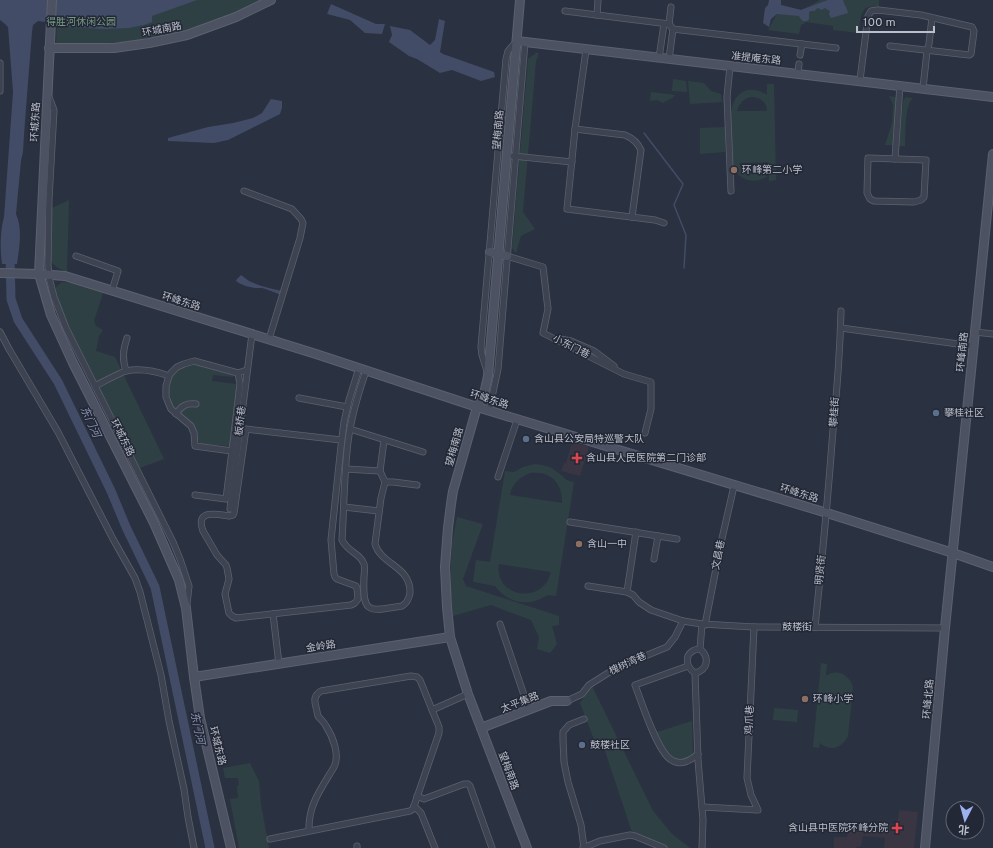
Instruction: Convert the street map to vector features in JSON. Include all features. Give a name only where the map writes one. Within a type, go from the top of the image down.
[{"type":"main road","name":"环城东路","points":[[52,0],[39,274],[51,315],[73,363],[154,524],[179,580],[186,608],[200,718],[231,848]]},
{"type":"main road","name":"环城南路","points":[[49,48],[114,48],[180,37],[236,17],[271,0]]},
{"type":"main road","name":"望梅南路","points":[[520,0],[521,42],[507,155],[488,376],[484,394],[477,407],[453,491],[448,520],[445,567],[450,637],[468,694],[527,848]]},
{"type":"main road","name":"望梅南路","points":[[512,88],[521,42]]},
{"type":"main road","name":"准提庵东路","points":[[521,42],[860,80],[993,97]]},
{"type":"main road","name":"环峰南路","points":[[953,553],[993,154]]},
{"type":"main road","points":[[490,252],[508,256]]},
{"type":"main road","name":"环峰东路","points":[[0,273],[65,276],[269,339],[489,411],[827,513],[993,567]]},
{"type":"main road","name":"环峰北路","points":[[925,848],[953,553]]},
{"type":"main road","name":"金岭路","points":[[194,677],[450,637]]},
{"type":"main road","name":"太平集路","points":[[482,728],[551,701],[567,701]]},
{"type":"street","points":[[597,15],[598,0]]},
{"type":"street","points":[[659,58],[671,7]]},
{"type":"street","points":[[860,80],[868,16],[871,11],[878,10],[921,15],[972,27],[974,31],[972,54],[969,55],[890,46]]},
{"type":"street","points":[[565,11],[666,24],[673,30],[836,48]]},
{"type":"street","points":[[922,88],[932,18]]},
{"type":"street","points":[[669,59],[673,30]]},
{"type":"street","points":[[489,411],[497,375],[508,256],[516,156],[521,42]]},
{"type":"street","points":[[488,376],[481,347],[506,59],[508,51],[521,42]]},
{"type":"street","points":[[800,55],[802,44]]},
{"type":"street","points":[[586,50],[575,129],[567,209],[655,220],[664,223]]},
{"type":"street","points":[[0,63],[0,91]]},
{"type":"street","points":[[798,73],[799,64]]},
{"type":"street","points":[[730,66],[728,97],[731,190]]},
{"type":"street","points":[[895,159],[900,85]]},
{"type":"street","points":[[47,91],[54,110],[48,248],[49,275],[54,297],[60,316],[173,542],[189,586],[186,608]]},
{"type":"street","points":[[575,129],[625,135],[630,137],[639,146],[641,150],[632,217]]},
{"type":"street","points":[[507,155],[572,162]]},
{"type":"street","points":[[868,158],[895,159],[926,160],[925,194],[921,200],[914,202],[874,201],[868,197],[868,158]]},
{"type":"street","points":[[244,191],[292,209],[303,223],[300,238],[269,339]]},
{"type":"street","points":[[76,256],[108,266],[118,271],[112,291]]},
{"type":"street","name":"小东门巷","points":[[508,256],[543,267],[548,309],[543,333],[624,374],[651,382],[651,409],[645,433]]},
{"type":"street","name":"攀桂街","points":[[827,513],[841,311]]},
{"type":"street","points":[[840,328],[973,346]]},
{"type":"street","points":[[0,332],[58,432],[113,539],[135,578],[140,592],[161,675],[169,721],[184,789],[194,848]]},
{"type":"street","points":[[975,332],[993,334]]},
{"type":"street","name":"板桥巷","points":[[230,509],[252,334]]},
{"type":"street","points":[[126,371],[124,366],[123,350],[127,338]]},
{"type":"street","points":[[232,451],[195,446],[193,429],[188,422],[171,409],[166,397],[166,386],[169,376],[174,370],[187,362],[194,361],[238,373],[247,370]]},
{"type":"street","points":[[341,440],[246,429],[234,513],[229,516],[209,514],[205,515],[202,519],[203,531],[217,555],[228,568],[229,579],[225,594],[228,613],[232,616],[236,618],[351,605],[358,599],[356,586],[337,579],[334,574],[331,540],[341,440],[347,407],[363,369]]},
{"type":"street","points":[[363,369],[348,442],[342,540],[347,549],[364,562],[365,601],[370,608],[376,610],[405,604],[408,602],[410,593],[408,581],[404,574],[376,549],[375,544],[381,498],[385,482],[380,471],[384,440]]},
{"type":"street","points":[[95,386],[126,371],[146,370],[169,376]]},
{"type":"street","points":[[195,495],[226,499],[240,384],[238,373]]},
{"type":"street","points":[[299,398],[347,407]]},
{"type":"street","points":[[176,414],[184,405],[196,404]]},
{"type":"street","points":[[498,477],[518,420]]},
{"type":"street","points":[[350,429],[423,452]]},
{"type":"street","points":[[346,468],[380,471]]},
{"type":"street","points":[[385,482],[417,485]]},
{"type":"street","name":"文昌巷","points":[[700,649],[734,486]]},
{"type":"street","points":[[344,507],[379,511]]},
{"type":"street","name":"明贤街","points":[[815,627],[827,513]]},
{"type":"street","points":[[570,522],[677,539]]},
{"type":"street","points":[[588,586],[627,592],[636,532]]},
{"type":"street","points":[[654,559],[658,536]]},
{"type":"street","name":"鼓楼街","points":[[627,592],[651,610],[683,621],[704,625],[754,627],[945,628]]},
{"type":"street","points":[[273,614],[279,664]]},
{"type":"street","name":"槐树湾巷","points":[[567,701],[582,694],[589,685],[616,668],[667,647],[675,637],[683,621]]},
{"type":"street","points":[[500,624],[529,710]]},
{"type":"street","name":"鸡爪巷","points":[[702,807],[758,810],[751,795],[747,778],[754,627]]},
{"type":"street","points":[[695,673],[700,672],[706,664],[704,652],[700,649],[695,649],[691,652],[687,662],[688,666],[695,673],[698,754],[703,820],[702,848]]},
{"type":"street","points":[[688,666],[635,685],[653,732],[670,760],[680,763],[686,762],[698,754]]},
{"type":"street","points":[[270,839],[410,811],[413,809],[439,733],[439,727],[420,680],[416,677],[411,676],[321,691],[317,693],[315,702],[318,715],[332,736],[335,747],[336,763],[312,805],[308,831]]},
{"type":"street","points":[[432,710],[468,694]]},
{"type":"street","points":[[584,719],[569,725],[563,732],[564,762],[568,782],[581,825],[583,848],[600,841],[630,835],[664,848]]},
{"type":"street","points":[[417,796],[424,799],[464,784],[468,784],[492,848]]},
{"type":"street","points":[[414,806],[421,813],[435,848]]},
{"type":"shaded area","name":"含山县人民医院第二门诊部","points":[[572,442],[589,447],[580,476],[561,471],[564,463],[566,463]]},
{"type":"shaded area","name":"含山县中医院环峰分院","points":[[899,810],[918,812],[914,848],[884,848],[885,838],[863,836],[861,846],[854,848],[834,848],[834,837],[847,837],[848,832],[877,831],[878,823],[897,825]]},
{"type":"green space","name":"得胜河休闲公园","points":[[58,0],[263,0],[187,32],[123,42],[56,46]]},
{"type":"green space","points":[[820,0],[879,0],[879,7],[866,8],[863,11],[859,33],[833,30],[833,26],[807,22],[801,25],[799,34],[768,30],[782,5],[801,10]]},
{"type":"green space","points":[[536,53],[539,53],[536,61],[523,212],[535,229],[521,236],[516,253],[512,248],[528,59]]},
{"type":"green space","points":[[673,79],[686,81],[687,92],[672,91]]},
{"type":"green space","points":[[688,81],[704,83],[711,91],[721,94],[722,102],[690,104]]},
{"type":"green space","points":[[767,84],[774,84],[776,180],[769,181],[769,175],[759,180],[748,180],[737,174],[733,165],[731,146],[731,112],[739,94],[749,90],[755,90],[767,95]],"holes":[[[750,97],[762,100],[766,105],[767,111],[737,111],[742,102]],[[768,162],[762,171],[754,174],[746,171],[739,163]]]},
{"type":"green space","points":[[651,92],[675,95],[663,103],[657,100],[650,101]]},
{"type":"green space","points":[[889,96],[896,97],[893,145],[885,145],[892,123],[893,105]]},
{"type":"green space","points":[[905,97],[913,98],[908,107],[905,146],[899,146],[903,102]]},
{"type":"green space","points":[[725,127],[725,152],[700,154],[700,128]]},
{"type":"green space","points":[[69,200],[67,272],[56,266],[51,260],[52,208]]},
{"type":"green space","points":[[62,282],[71,283],[103,293],[94,321],[96,326],[103,330],[99,336],[96,351],[115,357],[164,459],[137,469],[62,312],[56,287]]},
{"type":"green space","points":[[192,363],[233,373],[233,377],[213,375],[212,381],[236,384],[238,386],[229,446],[202,444],[199,442],[192,424],[178,412],[169,399],[168,388],[171,377],[180,367]]},
{"type":"green space","points":[[535,464],[547,466],[555,470],[566,480],[574,482],[556,596],[548,595],[532,602],[520,602],[514,600],[504,595],[495,586],[473,582],[476,560],[490,562],[505,471],[514,472],[523,467]],"holes":[[[531,473],[544,474],[554,480],[558,484],[562,496],[562,503],[510,495],[517,481],[523,476]],[[499,564],[551,572],[546,583],[539,590],[529,593],[520,593],[511,590],[503,584],[499,575]]]},
{"type":"green space","points":[[457,517],[483,524],[463,579],[466,586],[559,616],[559,625],[552,626],[557,644],[550,653],[537,649],[539,637],[531,620],[491,605],[453,616],[450,584],[452,543]]},
{"type":"green space","points":[[821,663],[827,664],[826,676],[834,673],[842,674],[846,676],[853,688],[848,736],[839,746],[832,748],[824,746],[820,743],[819,748],[813,747]]},
{"type":"green space","points":[[592,686],[653,811],[672,834],[690,848],[666,848],[632,832],[605,751],[595,742],[580,703]]},
{"type":"green space","points":[[774,708],[798,710],[797,722],[773,720]]},
{"type":"green space","points":[[692,721],[693,754],[688,758],[676,760],[668,754],[657,732]]},
{"type":"green space","points":[[250,763],[259,781],[261,804],[269,848],[239,848],[230,799],[238,798],[238,778],[225,778],[223,768]]},
{"type":"water","points":[[0,0],[197,0],[152,16],[152,22],[128,28],[105,29],[68,27],[38,21],[33,25],[23,152],[16,214],[20,232],[17,264],[2,264],[1,252],[1,234],[4,217],[13,92],[8,27],[0,20]]},
{"type":"water","points":[[769,0],[781,0],[781,5],[801,10],[828,0],[843,0],[848,13],[831,18],[829,14],[830,11],[825,8],[821,10],[819,8],[815,11],[809,12],[809,19],[807,21],[803,21],[799,16],[777,14],[771,19],[769,27],[763,23],[765,8],[768,5]]},
{"type":"water","points":[[331,4],[376,24],[385,24],[382,34],[365,33],[350,20],[327,14]]},
{"type":"water","points":[[439,19],[445,21],[440,52],[494,72],[495,77],[481,81],[452,70],[440,73],[417,59],[409,56],[389,42],[392,35],[390,26],[410,30],[430,45],[435,40]]},
{"type":"water","points":[[271,99],[282,101],[280,114],[228,140],[214,143],[168,141],[168,138],[208,127],[253,118],[262,113]]},
{"type":"water","points":[[241,275],[249,281],[282,291],[281,295],[262,288],[253,288],[240,284],[236,281]]},
{"type":"waterway","points":[[644,133],[683,184],[674,205],[686,235],[684,268]]},
{"type":"waterway","name":"东门河","points":[[10,253],[11,299],[18,320],[58,382],[111,491],[126,527],[155,587],[210,848]]},
{"type":"place","name":"环峰第二小学","points":[[734,170]]},
{"type":"place","name":"攀桂社区","points":[[936,413]]},
{"type":"place","name":"含山县公安局特巡警大队","points":[[526,439]]},
{"type":"place","name":"含山县人民医院第二门诊部","points":[[577,458]]},
{"type":"place","name":"含山一中","points":[[579,544]]},
{"type":"place","name":"环峰小学","points":[[805,699]]},
{"type":"place","name":"鼓楼社区","points":[[582,745]]},
{"type":"place","name":"含山县中医院环峰分院","points":[[897,828]]}]
